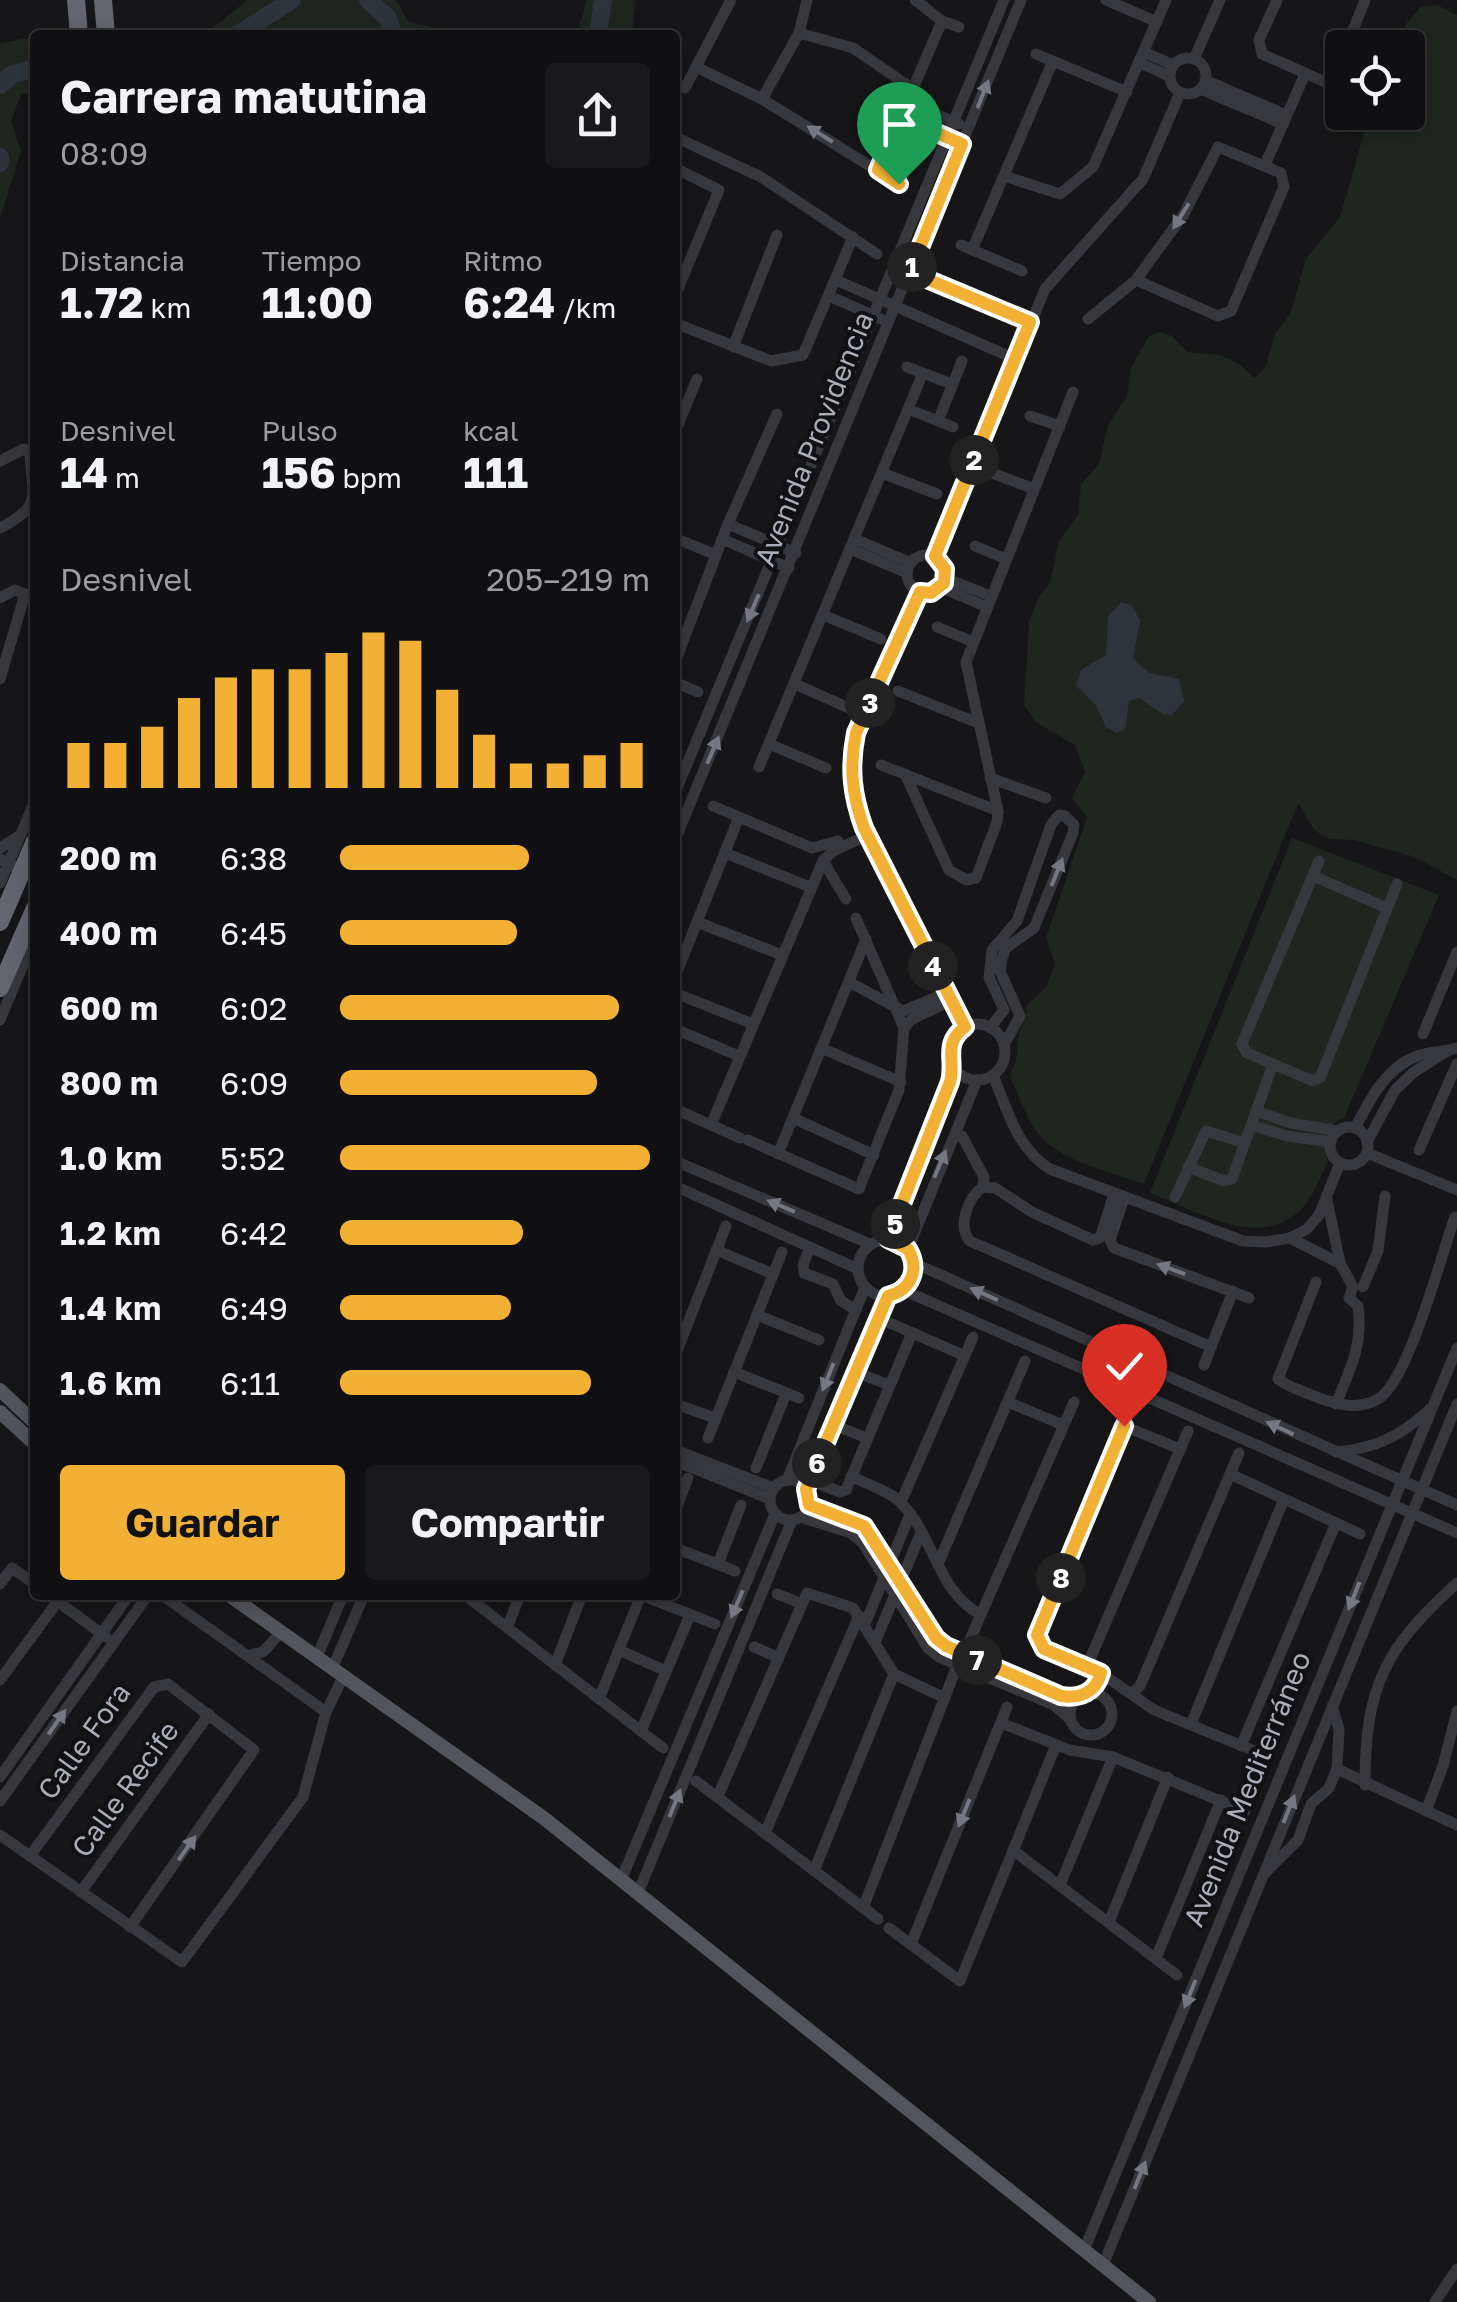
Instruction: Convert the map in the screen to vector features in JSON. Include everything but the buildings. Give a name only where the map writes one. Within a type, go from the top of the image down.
[{"type":"highway","points":[[76,0],[79,30]]},
{"type":"highway","points":[[103,0],[106,30]]},
{"type":"highway","points":[[0,922],[4,889],[28,837]]},
{"type":"highway","points":[[0,988],[30,918]]},
{"type":"highway","points":[[9,966],[30,947]]},
{"type":"main road","points":[[2,1390],[30,1417]]},
{"type":"main road","points":[[0,1412],[30,1439]]},
{"type":"main road","points":[[235,1600],[449,1748],[638,1893],[1149,2302]]},
{"type":"street","points":[[685,88],[731,0]]},
{"type":"street","points":[[762,99],[799,33],[807,0]]},
{"type":"street","points":[[915,0],[959,27]]},
{"type":"street","name":"Avenida Providencia","points":[[680,781],[1004,0]]},
{"type":"street","name":"Avenida Providencia","points":[[680,828],[1021,0]]},
{"type":"street","points":[[1106,0],[1157,22]]},
{"type":"street","points":[[1004,176],[1052,194],[1068,190],[1093,167],[1166,0]]},
{"type":"street","points":[[1194,60],[1220,0]]},
{"type":"street","points":[[1276,0],[1258,48],[1262,54],[1325,81]]},
{"type":"street","points":[[1353,30],[1364,0]]},
{"type":"street","points":[[878,170],[942,20]]},
{"type":"street","points":[[799,33],[853,48],[913,89]]},
{"type":"street","points":[[1036,54],[1128,92]]},
{"type":"street","points":[[1142,58],[1171,70]]},
{"type":"street","points":[[1182,59],[1194,60],[1203,68],[1202,85],[1191,94],[1180,93],[1172,86],[1171,70],[1182,59]]},
{"type":"street","points":[[1022,271],[966,248],[1004,176],[1053,61]]},
{"type":"street","points":[[696,66],[762,99],[899,184]]},
{"type":"street","points":[[1265,165],[1305,74]]},
{"type":"street","points":[[1202,85],[1284,120]]},
{"type":"street","points":[[935,556],[1030,322],[1056,272],[1143,179],[1180,93]]},
{"type":"street","points":[[907,102],[969,128]]},
{"type":"street","points":[[901,117],[962,144]]},
{"type":"street","points":[[680,140],[760,177],[877,254]]},
{"type":"street","points":[[1088,320],[1136,280],[1184,214],[1214,151],[1224,148],[1281,173],[1284,187],[1231,311],[1218,316],[1136,280]]},
{"type":"street","points":[[680,170],[719,190],[680,284]]},
{"type":"street","points":[[733,347],[777,235]]},
{"type":"street","points":[[680,325],[771,362],[803,354],[853,238]]},
{"type":"street","points":[[893,265],[1030,322]]},
{"type":"street","points":[[836,280],[1015,359]]},
{"type":"street","points":[[829,296],[888,322]]},
{"type":"street","points":[[938,421],[962,361]]},
{"type":"street","points":[[907,367],[952,384]]},
{"type":"street","points":[[759,767],[923,373]]},
{"type":"street","points":[[680,420],[698,379]]},
{"type":"street","points":[[905,774],[956,877],[976,878],[982,870],[998,811],[966,670],[973,642],[1073,392]]},
{"type":"street","points":[[908,409],[953,427]]},
{"type":"street","points":[[680,649],[728,524],[777,414]]},
{"type":"street","points":[[1030,416],[1060,426]]},
{"type":"street","points":[[0,462],[24,449],[30,452]]},
{"type":"street","points":[[987,472],[1034,490]]},
{"type":"street","points":[[882,473],[937,494]]},
{"type":"street","points":[[0,528],[26,514],[30,507]]},
{"type":"street","points":[[728,524],[796,553]]},
{"type":"street","points":[[722,539],[789,568]]},
{"type":"street","points":[[680,540],[716,554]]},
{"type":"street","points":[[852,544],[909,568]]},
{"type":"street","points":[[975,546],[1006,558]]},
{"type":"street","points":[[922,555],[935,556],[945,569],[943,583],[931,593],[920,592],[910,585],[909,568],[922,555]]},
{"type":"street","points":[[943,583],[989,601]]},
{"type":"street","points":[[0,598],[15,590],[25,594],[0,680]]},
{"type":"street","points":[[920,592],[856,733],[851,777],[854,800],[866,832],[965,1027]]},
{"type":"street","points":[[823,616],[882,639]]},
{"type":"street","points":[[936,627],[973,642]]},
{"type":"street","points":[[680,684],[698,692]]},
{"type":"street","points":[[794,684],[851,709]]},
{"type":"street","points":[[898,691],[978,723]]},
{"type":"street","points":[[768,744],[826,768]]},
{"type":"street","points":[[881,765],[998,811]]},
{"type":"street","points":[[990,778],[1046,798]]},
{"type":"street","points":[[713,806],[812,848],[826,847],[866,832]]},
{"type":"street","points":[[1036,922],[1029,934],[1006,948],[1002,958],[1000,971],[1004,995],[1004,1010],[1001,1017],[990,1028],[965,1027],[952,1041],[950,1060],[960,1075],[977,1080],[993,1075],[1003,1062],[1004,1045],[1020,1016],[1004,995],[989,978],[992,950],[1012,929],[1019,915],[1051,824],[1065,816],[1074,825],[1073,833],[1036,922]]},
{"type":"street","points":[[680,964],[739,818]]},
{"type":"street","points":[[710,1125],[823,862],[833,851],[866,832]]},
{"type":"street","points":[[0,848],[28,837]]},
{"type":"street","points":[[725,853],[810,887]]},
{"type":"street","points":[[1319,861],[1242,1044],[1248,1052],[1313,1082],[1320,1078],[1397,884]]},
{"type":"street","points":[[823,862],[846,899]]},
{"type":"street","points":[[1313,876],[1388,908]]},
{"type":"street","points":[[4,889],[30,904]]},
{"type":"street","points":[[1019,915],[1036,922]]},
{"type":"street","points":[[680,1111],[854,1188],[862,1185],[901,1082],[904,1028],[856,918]]},
{"type":"street","points":[[697,922],[782,956]]},
{"type":"street","points":[[778,1154],[866,938]]},
{"type":"street","points":[[0,1020],[30,951]]},
{"type":"street","points":[[1422,1034],[1457,952]]},
{"type":"street","points":[[848,982],[910,1010],[948,997]]},
{"type":"street","points":[[680,995],[753,1024]]},
{"type":"street","points":[[904,1028],[948,997]]},
{"type":"street","points":[[990,1028],[1004,1045]]},
{"type":"street","points":[[680,1031],[740,1056]]},
{"type":"street","points":[[822,1048],[901,1082]]},
{"type":"street","points":[[1251,1124],[1335,1136],[1355,1128],[1388,1076],[1418,1055],[1452,1050]]},
{"type":"street","points":[[1335,1136],[1331,1152],[1340,1162],[1356,1164],[1396,1090],[1414,1072],[1452,1050]]},
{"type":"street","points":[[1188,1167],[1228,1182],[1273,1064]]},
{"type":"street","points":[[1419,1150],[1457,1064]]},
{"type":"street","points":[[888,1239],[954,1068]]},
{"type":"street","points":[[993,1075],[1024,1146],[1035,1160],[1119,1196],[1243,1241],[1290,1238],[1307,1229],[1327,1200],[1340,1162]]},
{"type":"street","points":[[908,1249],[977,1080]]},
{"type":"street","points":[[1256,1111],[1299,1131]]},
{"type":"street","points":[[794,1118],[874,1155]]},
{"type":"street","points":[[1355,1128],[1367,1147],[1457,1190]]},
{"type":"street","points":[[1175,1197],[1206,1131],[1244,1142]]},
{"type":"street","points":[[962,1136],[984,1177],[984,1187]]},
{"type":"street","points":[[680,1163],[870,1244],[888,1239],[908,1249],[914,1264],[912,1280],[903,1290],[888,1296],[865,1287]]},
{"type":"street","points":[[1119,1196],[1100,1238],[1093,1240],[1032,1212],[995,1188],[984,1187],[976,1192],[963,1234],[970,1241],[1211,1346]]},
{"type":"street","points":[[680,1188],[858,1269]]},
{"type":"street","points":[[1119,1196],[1110,1240],[1114,1248],[1250,1298]]},
{"type":"street","points":[[1358,1287],[1378,1251],[1385,1196]]},
{"type":"street","points":[[1327,1200],[1340,1263],[1367,1300],[1358,1306],[1360,1344],[1336,1404]]},
{"type":"street","points":[[1316,1282],[1278,1379],[1336,1404],[1352,1406],[1380,1398],[1396,1378],[1446,1256],[1456,1217]]},
{"type":"street","points":[[680,1343],[726,1226]]},
{"type":"street","points":[[1290,1238],[1340,1263]]},
{"type":"street","points":[[771,1493],[786,1480],[856,1310],[865,1287],[859,1260],[870,1244]]},
{"type":"street","points":[[810,1248],[804,1272],[833,1284],[841,1301],[856,1310]]},
{"type":"street","points":[[716,1250],[773,1274]]},
{"type":"street","points":[[708,1438],[782,1252]]},
{"type":"street","points":[[914,1264],[1457,1505]]},
{"type":"street","points":[[903,1290],[1457,1533]]},
{"type":"street","points":[[1204,1364],[1233,1291]]},
{"type":"street","points":[[806,1489],[888,1296]]},
{"type":"street","points":[[757,1315],[819,1340]]},
{"type":"street","points":[[890,1323],[965,1356]]},
{"type":"street","points":[[822,1485],[844,1492],[912,1332]]},
{"type":"street","points":[[901,1502],[973,1337]]},
{"type":"street","name":"Avenida Mediterráneo","points":[[1084,2250],[1457,1348]]},
{"type":"street","points":[[938,1564],[1025,1361]]},
{"type":"street","points":[[734,1372],[792,1396],[756,1468]]},
{"type":"street","points":[[866,1376],[889,1385]]},
{"type":"street","points":[[1159,1401],[1169,1377]]},
{"type":"street","points":[[1008,1402],[1063,1425]]},
{"type":"street","points":[[968,1644],[1074,1402]]},
{"type":"street","name":"Avenida Mediterráneo","points":[[1103,2265],[1457,1404]]},
{"type":"street","points":[[680,1406],[716,1418]]},
{"type":"street","points":[[1334,1452],[1386,1443],[1404,1433],[1433,1406]]},
{"type":"street","points":[[1131,1408],[1037,1635],[1044,1649],[1101,1673],[1154,1710],[1267,1756]]},
{"type":"street","points":[[1124,1426],[1180,1450]]},
{"type":"street","points":[[844,1430],[867,1438]]},
{"type":"street","points":[[1086,1666],[1188,1431]]},
{"type":"street","points":[[680,1452],[771,1493]]},
{"type":"street","points":[[1131,1694],[1140,1686],[1238,1453]]},
{"type":"street","points":[[680,1463],[771,1493]]},
{"type":"street","points":[[1230,1474],[1360,1534]]},
{"type":"street","points":[[851,1476],[901,1502],[964,1603],[980,1614]]},
{"type":"street","points":[[680,1497],[688,1478]]},
{"type":"street","points":[[786,1480],[800,1482],[806,1489],[809,1505]]},
{"type":"street","points":[[621,1880],[775,1514],[771,1493]]},
{"type":"street","points":[[1191,1724],[1284,1499]]},
{"type":"street","points":[[638,1893],[796,1519],[809,1505]]},
{"type":"street","points":[[809,1505],[864,1526],[898,1586],[946,1646],[1061,1696],[1102,1695],[1111,1705]]},
{"type":"street","points":[[718,1564],[739,1510],[752,1520]]},
{"type":"street","points":[[775,1514],[851,1533],[887,1568]]},
{"type":"street","points":[[765,1834],[910,1517]]},
{"type":"street","points":[[1242,1746],[1336,1523]]},
{"type":"street","points":[[876,1640],[920,1535]]},
{"type":"street","points":[[680,1550],[736,1571]]},
{"type":"street","points":[[0,1575],[12,1568]]},
{"type":"street","points":[[0,1584],[12,1568]]},
{"type":"street","points":[[12,1568],[30,1581]]},
{"type":"street","points":[[1365,1785],[1368,1729],[1386,1663],[1414,1623],[1457,1583]]},
{"type":"street","points":[[898,1586],[928,1648],[939,1657],[1054,1705],[1073,1725],[1090,1735]]},
{"type":"street","points":[[718,1796],[807,1593],[853,1608],[894,1674],[945,1698]]},
{"type":"street","points":[[776,1594],[800,1603]]},
{"type":"street","points":[[0,1680],[53,1600]]},
{"type":"street","points":[[57,1600],[114,1642]]},
{"type":"street","points":[[0,1778],[126,1600]]},
{"type":"street","points":[[0,1801],[144,1600]]},
{"type":"street","points":[[169,1600],[326,1712]]},
{"type":"street","points":[[317,1656],[341,1600]]},
{"type":"street","points":[[0,1835],[182,1962],[303,1797],[362,1600]]},
{"type":"street","points":[[472,1600],[663,1748]]},
{"type":"street","points":[[508,1628],[518,1600]]},
{"type":"street","points":[[555,1665],[580,1600]]},
{"type":"street","points":[[599,1699],[639,1600]]},
{"type":"street","points":[[653,1600],[714,1624]]},
{"type":"street","points":[[640,1731],[690,1615]]},
{"type":"street","points":[[250,1655],[263,1652],[280,1632]]},
{"type":"street","points":[[754,1647],[777,1657]]},
{"type":"street","points":[[619,1650],[666,1671]]},
{"type":"street","points":[[863,1908],[956,1670]]},
{"type":"street","points":[[1070,1750],[1070,1711],[1101,1673]]},
{"type":"street","points":[[814,1871],[894,1674]]},
{"type":"street","name":"Calle Fora","points":[[30,1856],[154,1687],[168,1684],[252,1746],[252,1756],[130,1927]]},
{"type":"street","points":[[1084,1755],[1090,1735],[1109,1726],[1118,1684]]},
{"type":"street","name":"Avenida Mediterráneo","points":[[1262,1876],[1298,1840],[1311,1804],[1329,1788],[1337,1769],[1339,1728],[1332,1706]]},
{"type":"street","points":[[911,1944],[1007,1707]]},
{"type":"street","points":[[1426,1811],[1443,1766],[1457,1710]]},
{"type":"street","name":"Calle Recife","points":[[81,1892],[209,1714]]},
{"type":"street","points":[[1000,1723],[1084,1755],[1112,1757],[1245,1810]]},
{"type":"street","points":[[889,1928],[960,1981],[1056,1745]]},
{"type":"street","points":[[1060,1885],[1112,1757]]},
{"type":"street","points":[[1337,1769],[1457,1825]]},
{"type":"street","points":[[1109,1922],[1168,1777]]},
{"type":"street","points":[[696,1782],[878,1920]]},
{"type":"street","points":[[1156,1958],[1220,1800]]},
{"type":"street","points":[[1014,1850],[1177,1975]]},
{"type":"street","points":[[1175,2030],[1196,2039]]},
{"type":"street","points":[[1435,2302],[1457,2269]]},
{"type":"shaded area","points":[[248,0],[396,0],[408,21],[443,30],[209,30]]},
{"type":"shaded area","points":[[587,0],[635,0],[632,30],[578,30]]},
{"type":"shaded area","points":[[1437,5],[1457,15],[1457,880],[1415,857],[1354,840],[1330,839],[1315,831],[1298,803],[1144,1184],[1076,1160],[1051,1146],[1032,1124],[1011,1079],[1026,1006],[1047,986],[1055,963],[1046,938],[1087,817],[1072,798],[1085,772],[1075,745],[1037,723],[1024,705],[1029,622],[1039,597],[1050,583],[1059,541],[1078,515],[1081,484],[1099,464],[1108,425],[1127,396],[1131,368],[1148,337],[1159,332],[1172,336],[1187,352],[1220,355],[1242,366],[1254,378],[1265,368],[1276,332],[1290,315],[1306,259],[1340,217],[1365,130],[1425,130],[1425,30],[1403,30],[1421,7]]},
{"type":"shaded area","points":[[30,38],[30,93],[21,94],[11,121],[21,151],[0,218],[0,43]]},
{"type":"shaded area","points":[[1121,602],[1131,605],[1140,620],[1133,659],[1149,673],[1179,679],[1184,701],[1172,715],[1163,714],[1139,698],[1129,701],[1125,729],[1117,733],[1106,727],[1096,705],[1076,686],[1081,670],[1106,655],[1108,617]]},
{"type":"shaded area","points":[[1292,838],[1439,895],[1344,1118],[1329,1130],[1325,1142],[1328,1162],[1311,1195],[1288,1219],[1270,1226],[1250,1227],[1209,1218],[1150,1193]]},
{"type":"waterway","points":[[245,30],[292,0]]},
{"type":"waterway","points":[[368,0],[388,18],[392,30]]},
{"type":"waterway","points":[[599,30],[603,0]]},
{"type":"waterway","points":[[0,85],[11,75],[30,69]]},
{"type":"waterway","points":[[0,157],[0,163]]},
{"type":"route","points":[[899,184],[878,170],[901,117],[962,144],[910,272],[1030,322],[935,556],[945,569],[944,583],[931,593],[920,592],[856,733],[851,777],[864,828],[965,1027],[952,1041],[949,1050],[954,1068],[950,1082],[888,1239],[908,1249],[914,1267],[912,1280],[906,1288],[888,1296],[806,1489],[809,1505],[864,1526],[936,1638],[946,1646],[1061,1696],[1079,1696],[1096,1686],[1101,1673],[1044,1649],[1037,1635],[1124,1426]]}]
